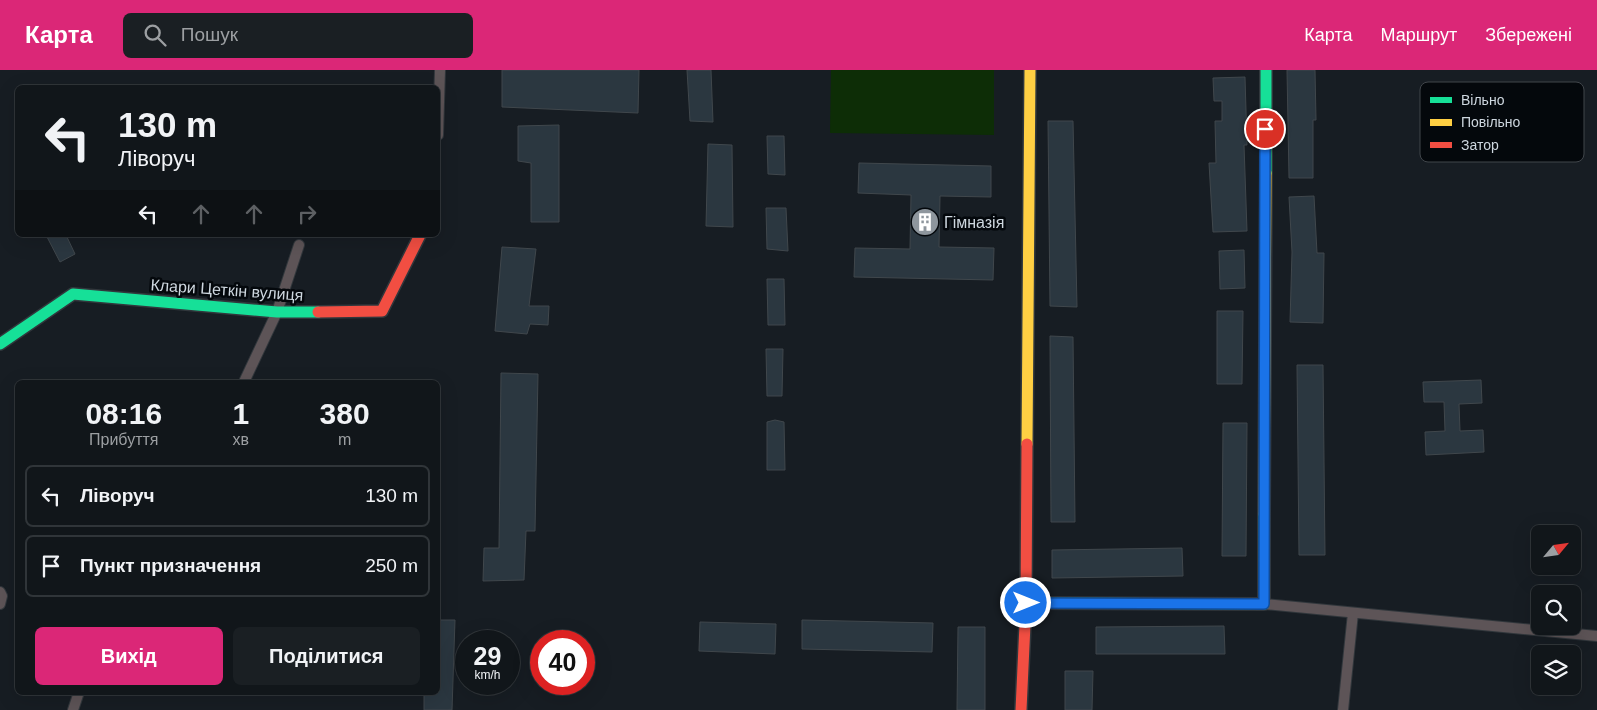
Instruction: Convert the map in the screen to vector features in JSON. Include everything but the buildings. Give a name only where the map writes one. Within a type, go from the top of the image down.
[{"type":"street","points":[[440,70],[440,85]]},
{"type":"street","points":[[1021,710],[1026,603],[1030,70]]},
{"type":"street","points":[[1264,604],[1266,70]]},
{"type":"street","name":"Клари Цеткін вулиця","points":[[0,344],[73,294],[277,312],[382,311],[419,237]]},
{"type":"street","points":[[245,380],[277,312],[299,245]]},
{"type":"street","points":[[0,592],[2,596],[0,604]]},
{"type":"street","points":[[1026,603],[1264,604],[1597,636]]},
{"type":"street","points":[[1343,710],[1353,612]]},
{"type":"street","points":[[73,710],[78,695]]},
{"type":"green space","points":[[831,70],[994,70],[994,135],[830,133]]},
{"type":"traffic: fast","points":[[1266,70],[1266,173]]},
{"type":"traffic: fast","points":[[0,344],[73,294],[277,312],[318,312]]},
{"type":"traffic: fast","points":[[1026,603],[1264,604],[1264,514]]},
{"type":"traffic: slow","points":[[1027,444],[1030,70]]},
{"type":"traffic: slow","points":[[1264,514],[1266,173]]},
{"type":"traffic: jam","points":[[318,312],[382,311],[419,237]]},
{"type":"traffic: jam","points":[[1021,710],[1026,603],[1027,444]]},
{"type":"place","name":"Гімназія","points":[[925,222]]},
{"type":"route","points":[[1026,603],[1264,604],[1265,129]]}]
